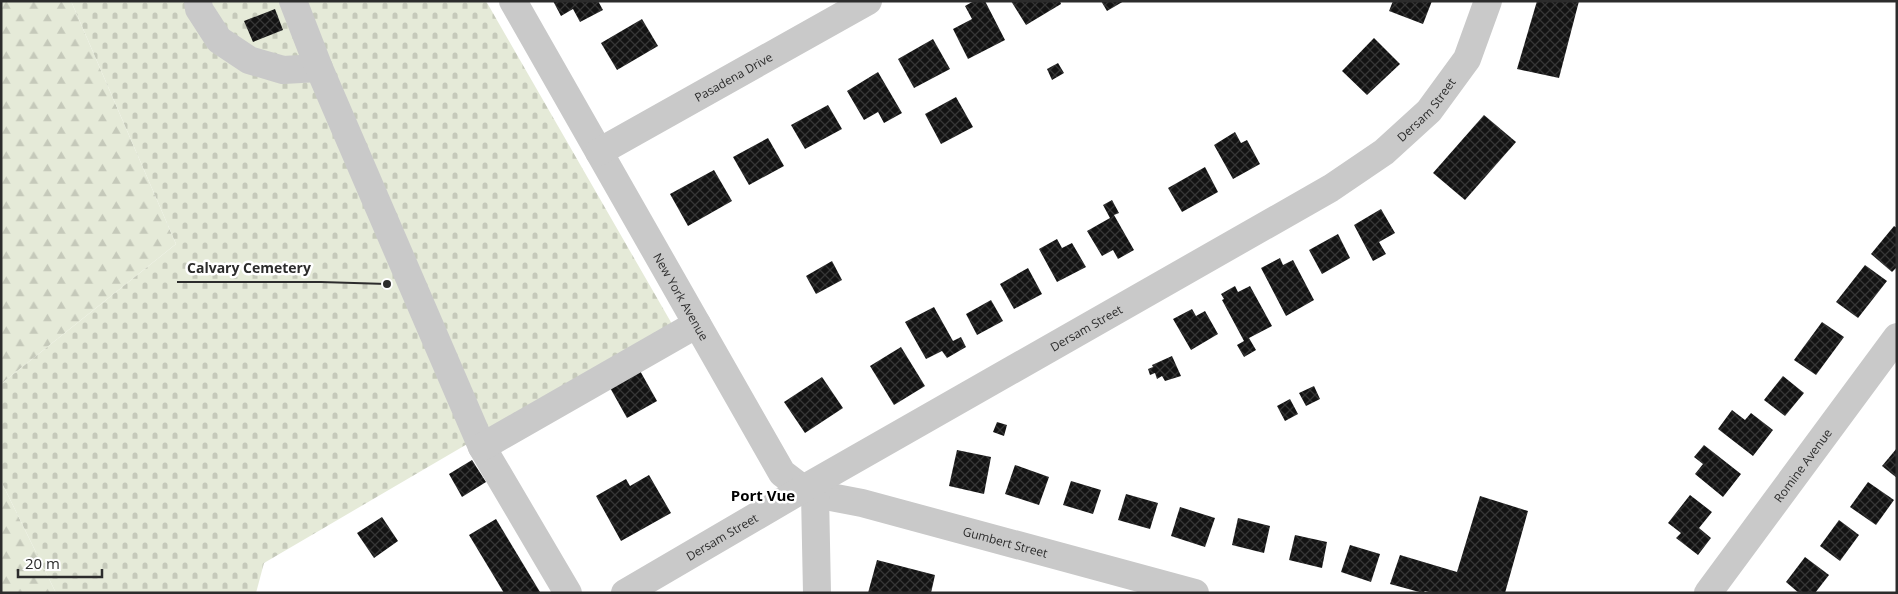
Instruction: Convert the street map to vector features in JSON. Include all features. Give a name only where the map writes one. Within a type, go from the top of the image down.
[{"type":"street","points":[[198,1],[200,8],[219,40],[249,60],[283,70],[319,68]]},
{"type":"street","points":[[293,1],[319,68],[482,446],[568,593]]},
{"type":"street","name":"New York Avenue","points":[[513,1],[782,473],[809,491]]},
{"type":"street","name":"Pasadena Drive","points":[[599,152],[868,1]]},
{"type":"street","name":"Dersam Street","points":[[625,593],[809,491],[1332,188],[1376,157],[1429,110],[1467,59],[1488,1]]},
{"type":"street","points":[[482,446],[697,324]]},
{"type":"street","name":"Romine Avenue","points":[[1708,593],[1894,346]]},
{"type":"street","points":[[809,491],[817,593]]},
{"type":"street","name":"Gumbert Street","points":[[809,491],[862,503],[1195,593]]},
{"type":"green space","points":[[1,1],[71,1],[176,244],[1,384]]},
{"type":"green space","points":[[71,1],[486,1],[672,324],[264,563],[256,593],[56,593],[1,481],[1,384],[176,244]]},
{"type":"green space","points":[[1,481],[56,593],[1,593]]},
{"type":"building","points":[[553,1],[598,1],[603,10],[580,22],[573,9],[561,16]]},
{"type":"building","points":[[974,1],[985,1],[1005,40],[968,59],[953,29],[972,19],[965,6]]},
{"type":"building","points":[[1011,1],[1060,1],[1061,4],[1026,25]]},
{"type":"building","points":[[1101,1],[1124,1],[1107,11]]},
{"type":"building","points":[[1393,1],[1432,1],[1423,24],[1389,11]]},
{"type":"building","points":[[1537,1],[1579,1],[1559,78],[1517,69]]},
{"type":"building","points":[[275,9],[283,30],[253,42],[244,21]]},
{"type":"building","points":[[642,19],[658,46],[617,70],[601,43]]},
{"type":"building","points":[[1374,38],[1400,64],[1367,95],[1342,71]]},
{"type":"building","points":[[933,39],[950,69],[914,88],[898,59]]},
{"type":"building","points":[[1058,63],[1064,73],[1052,80],[1047,69]]},
{"type":"building","points":[[878,72],[902,113],[884,123],[878,112],[864,120],[847,91]]},
{"type":"building","points":[[956,97],[973,127],[941,144],[925,114]]},
{"type":"building","points":[[828,105],[842,129],[805,149],[791,125]]},
{"type":"building","points":[[1484,115],[1516,142],[1465,200],[1433,173]]},
{"type":"building","points":[[1235,132],[1241,143],[1247,140],[1260,164],[1233,179],[1214,145]]},
{"type":"building","points":[[768,138],[784,166],[749,185],[733,157]]},
{"type":"building","points":[[1205,167],[1218,192],[1182,212],[1168,188]]},
{"type":"building","points":[[714,170],[732,201],[688,226],[670,194]]},
{"type":"building","points":[[1112,200],[1119,213],[1114,215],[1134,250],[1118,259],[1113,250],[1102,256],[1087,231],[1110,218],[1103,205]]},
{"type":"building","points":[[1381,209],[1395,233],[1379,242],[1386,254],[1373,261],[1354,225]]},
{"type":"building","points":[[1894,226],[1897,228],[1897,267],[1892,272],[1871,254]]},
{"type":"building","points":[[1338,234],[1350,258],[1322,274],[1309,250]]},
{"type":"building","points":[[1057,239],[1062,248],[1072,243],[1086,267],[1057,282],[1039,249]]},
{"type":"building","points":[[1280,258],[1283,265],[1293,260],[1314,300],[1286,316],[1261,268]]},
{"type":"building","points":[[832,261],[842,280],[816,294],[806,276]]},
{"type":"building","points":[[1865,265],[1887,281],[1858,318],[1836,302]]},
{"type":"building","points":[[1028,268],[1042,294],[1014,309],[1000,284]]},
{"type":"building","points":[[1235,286],[1238,292],[1250,286],[1272,326],[1249,338],[1256,350],[1244,357],[1237,345],[1244,341],[1222,300],[1224,299],[1221,294]]},
{"type":"building","points":[[991,300],[1003,321],[977,335],[966,314]]},
{"type":"building","points":[[934,307],[953,341],[961,337],[966,347],[947,358],[942,351],[926,359],[905,322]]},
{"type":"building","points":[[1192,309],[1196,316],[1205,311],[1218,334],[1191,350],[1173,319]]},
{"type":"building","points":[[1822,322],[1844,337],[1816,375],[1794,360]]},
{"type":"building","points":[[901,347],[925,386],[894,405],[870,366]]},
{"type":"building","points":[[1172,356],[1181,376],[1165,381],[1162,376],[1157,379],[1155,373],[1150,375],[1148,369],[1153,367],[1152,365]]},
{"type":"building","points":[[639,369],[657,401],[627,418],[609,386]]},
{"type":"building","points":[[1783,376],[1804,393],[1785,416],[1764,400]]},
{"type":"building","points":[[822,377],[843,408],[805,433],[784,402]]},
{"type":"building","points":[[1314,386],[1320,399],[1306,406],[1299,393]]},
{"type":"building","points":[[1290,399],[1298,414],[1285,421],[1277,406]]},
{"type":"building","points":[[1732,410],[1745,420],[1751,413],[1773,430],[1753,456],[1718,429]]},
{"type":"building","points":[[997,422],[1007,425],[1004,436],[993,432]]},
{"type":"building","points":[[1704,445],[1741,474],[1723,497],[1695,474],[1703,464],[1694,457]]},
{"type":"building","points":[[1897,448],[1897,478],[1882,466]]},
{"type":"building","points":[[957,450],[991,457],[984,494],[949,486]]},
{"type":"building","points":[[472,460],[486,482],[462,497],[449,474]]},
{"type":"building","points":[[1015,465],[1049,477],[1039,505],[1005,494]]},
{"type":"building","points":[[649,475],[671,513],[621,541],[596,496],[626,479],[630,486]]},
{"type":"building","points":[[1071,481],[1101,490],[1093,514],[1063,505]]},
{"type":"building","points":[[1868,482],[1894,500],[1876,525],[1850,507]]},
{"type":"building","points":[[1126,494],[1158,503],[1150,529],[1118,520]]},
{"type":"building","points":[[1690,495],[1712,512],[1699,528],[1711,538],[1698,555],[1676,538],[1681,533],[1668,523]]},
{"type":"building","points":[[1480,496],[1528,511],[1505,593],[1432,593],[1425,591],[1423,593],[1390,584],[1400,555],[1457,572]]},
{"type":"building","points":[[1180,507],[1215,518],[1205,547],[1171,536]]},
{"type":"building","points":[[382,517],[398,541],[374,558],[357,533]]},
{"type":"building","points":[[1238,518],[1270,526],[1264,553],[1232,545]]},
{"type":"building","points":[[496,519],[540,592],[504,593],[469,535]]},
{"type":"building","points":[[1839,520],[1859,535],[1840,561],[1820,546]]},
{"type":"building","points":[[1295,535],[1327,542],[1322,568],[1289,560]]},
{"type":"building","points":[[1350,545],[1380,554],[1371,582],[1341,572]]},
{"type":"building","points":[[1805,557],[1829,575],[1815,593],[1799,593],[1786,582]]},
{"type":"building","points":[[877,560],[935,575],[931,593],[868,593]]},
{"type":"place","name":"Calvary Cemetery","points":[[387,284]]},
{"type":"district","name":"Port Vue","points":[[763,495]]}]
